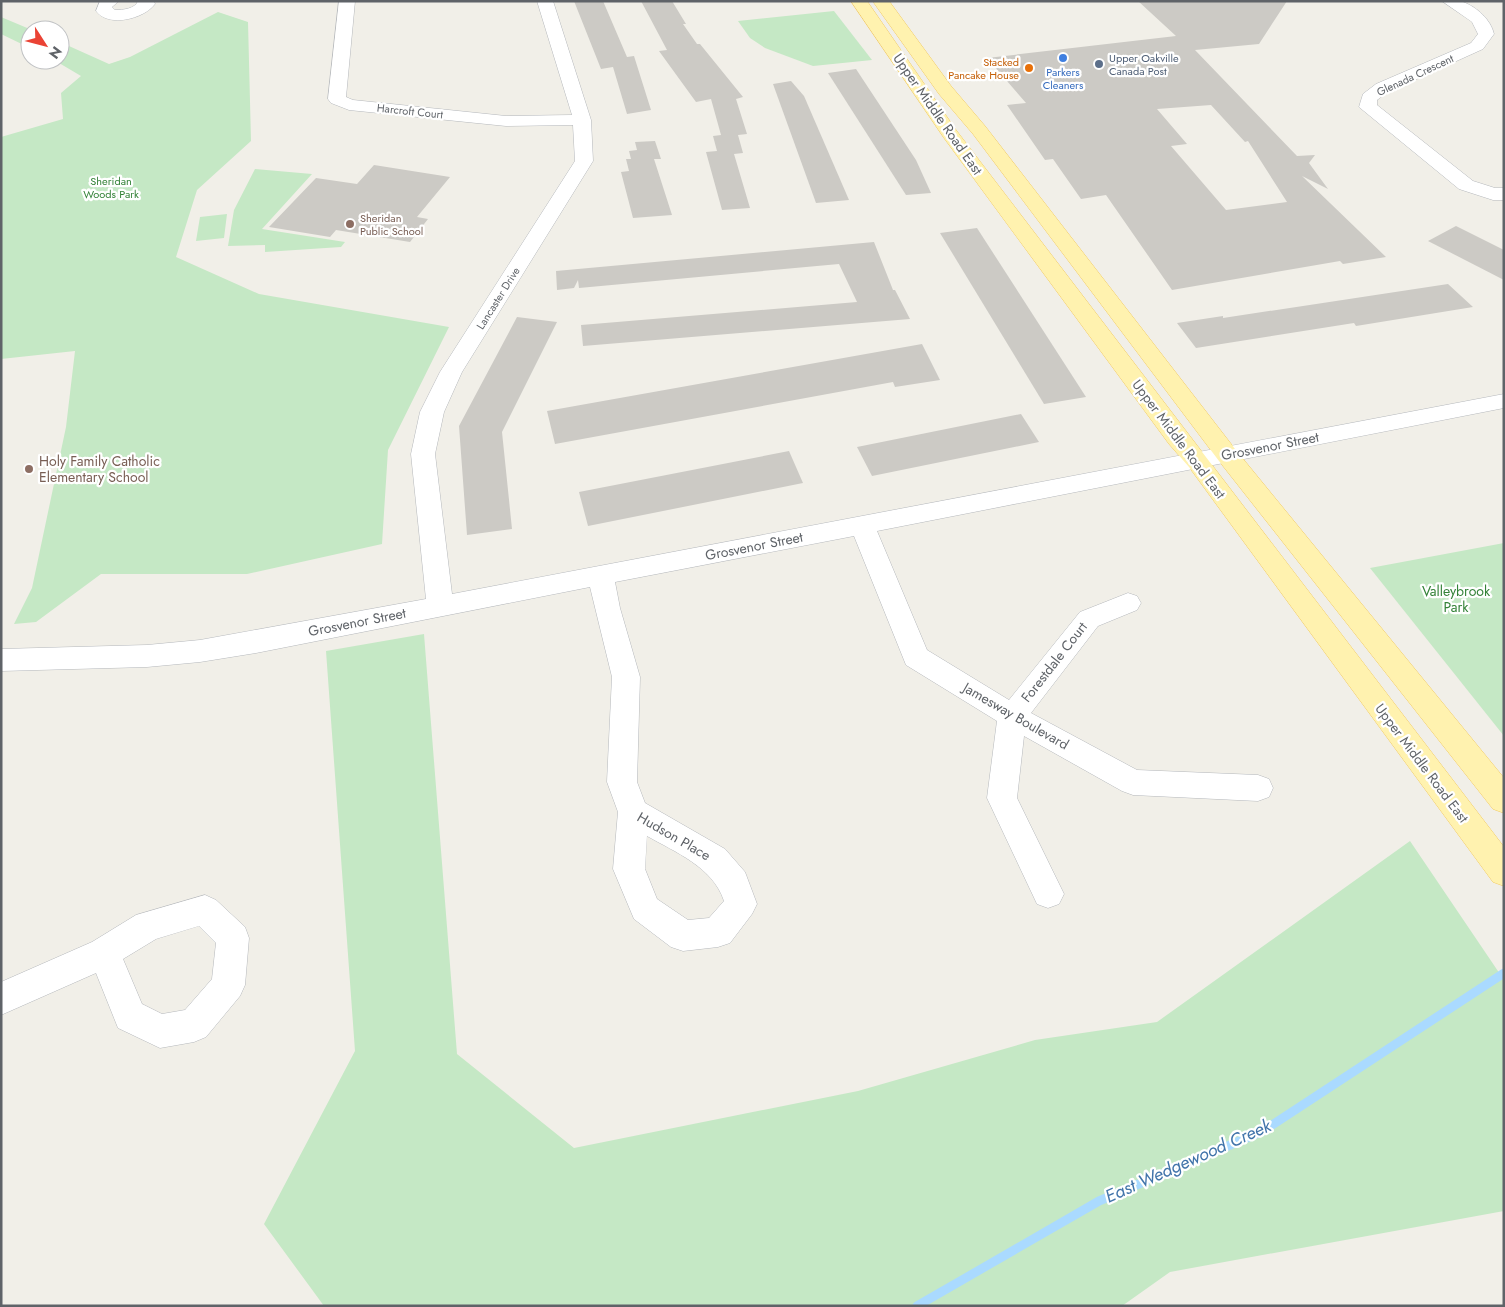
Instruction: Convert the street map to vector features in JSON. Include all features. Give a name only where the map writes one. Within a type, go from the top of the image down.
[{"type":"main road","name":"Upper Middle Road East","points":[[859,1],[950,134],[1177,438],[1197,460],[1504,872]]},
{"type":"main road","name":"Upper Middle Road East","points":[[881,1],[945,90],[985,138],[1228,455],[1504,800]]},
{"type":"street","points":[[111,1],[105,5],[104,11],[119,15],[139,10],[147,4],[146,1]]},
{"type":"street","name":"Harcroft Court","points":[[347,1],[337,99],[349,105],[506,121],[582,120]]},
{"type":"street","name":"Lancaster Drive","points":[[440,606],[423,454],[432,412],[451,372],[584,161],[582,120],[545,1]]},
{"type":"street","name":"Glenada Crescent","points":[[1450,1],[1480,20],[1486,27],[1486,34],[1477,46],[1382,88],[1369,98],[1368,107],[1466,185],[1493,194],[1504,194]]},
{"type":"street","name":"Grosvenor Street","points":[[1,660],[146,656],[200,651],[1504,401]]},
{"type":"street","name":"Jamesway Boulevard","points":[[862,525],[916,657],[1012,716],[1133,782],[1258,788]]},
{"type":"street","name":"Hudson Place","points":[[601,575],[607,608],[626,677],[622,782],[632,812]]},
{"type":"street","name":"Forestdale Court","points":[[1012,716],[1088,619],[1128,603]]},
{"type":"street","points":[[1012,716],[1002,798],[1048,894]]},
{"type":"street","points":[[1,999],[104,953]]},
{"type":"green space","points":[[834,11],[872,60],[813,66],[765,48],[750,38],[738,21]]},
{"type":"green space","name":"Sheridan Woods Park","points":[[218,12],[248,22],[251,141],[197,190],[176,257],[259,294],[449,327],[388,450],[382,544],[247,574],[101,574],[36,622],[14,624],[32,588],[66,427],[75,351],[1,359],[1,137],[63,119],[61,93],[81,76],[70,69],[70,46],[109,64],[130,57]]},
{"type":"green space","points":[[1,17],[20,25],[20,43],[1,34]]},
{"type":"green space","points":[[255,169],[312,174],[262,229],[345,242],[341,247],[265,252],[265,245],[228,246],[234,210]]},
{"type":"green space","points":[[227,214],[224,238],[196,241],[200,217]]},
{"type":"green space","name":"Valleybrook Park","points":[[1504,543],[1504,736],[1370,568]]},
{"type":"green space","points":[[424,634],[457,1054],[574,1148],[858,1091],[1035,1040],[1157,1022],[1410,841],[1504,980],[1504,1211],[1170,1272],[1122,1306],[324,1306],[264,1224],[355,1051],[326,651]]},
{"type":"building","points":[[574,1],[603,1],[627,57],[634,56],[651,110],[627,114],[613,67],[601,69]]},
{"type":"building","points":[[641,1],[672,1],[686,24],[683,24],[697,44],[700,44],[743,97],[736,99],[747,134],[738,135],[743,153],[734,154],[750,208],[722,210],[706,152],[717,151],[713,136],[721,135],[711,99],[696,102],[659,51],[667,50]]},
{"type":"building","points":[[1138,1],[1287,1],[1259,44],[1195,50],[1297,156],[1315,155],[1309,163],[1328,189],[1302,176],[1386,257],[1343,264],[1340,261],[1172,290],[1106,195],[1081,199],[1053,159],[1045,160],[1007,105],[1026,103],[987,58],[1176,36]],"holes":[[[1211,105],[1245,142],[1248,141],[1287,202],[1226,210],[1171,146],[1187,144],[1157,109]]]},
{"type":"building","points":[[856,69],[916,160],[931,193],[906,195],[828,73]]},
{"type":"building","points":[[791,81],[804,96],[849,200],[816,203],[773,84]]},
{"type":"building","points":[[655,141],[661,159],[654,159],[672,215],[633,218],[621,172],[629,171],[626,159],[631,159],[629,151],[637,150],[635,142]]},
{"type":"building","points":[[374,165],[450,177],[417,217],[428,219],[410,242],[336,230],[330,237],[269,227],[316,178],[357,184]]},
{"type":"building","points":[[1456,226],[1504,250],[1504,280],[1428,241]]},
{"type":"building","points":[[977,228],[1086,397],[1044,404],[940,233]]},
{"type":"building","points":[[874,242],[893,290],[895,290],[910,319],[583,346],[581,325],[857,302],[839,264],[579,288],[578,280],[574,288],[557,290],[556,271]]},
{"type":"building","points":[[1448,284],[1473,307],[1356,326],[1354,323],[1196,348],[1177,323],[1223,316],[1223,318]]},
{"type":"building","points":[[517,317],[557,322],[502,432],[512,529],[467,535],[459,426]]},
{"type":"building","points":[[922,344],[940,380],[895,387],[893,382],[555,444],[547,411]]},
{"type":"building","points":[[1021,414],[1039,442],[872,476],[857,447]]},
{"type":"building","points":[[789,451],[803,483],[588,526],[579,492]]},
{"type":"waterway","name":"East Wedgewood Creek","points":[[917,1306],[1099,1201],[1263,1131],[1504,973]]},
{"type":"place","name":"Parkers Cleaners","points":[[1063,58]]},
{"type":"place","name":"Upper Oakville Canada Post","points":[[1099,64]]},
{"type":"place","name":"Stacked Pancake House","points":[[1029,68]]},
{"type":"place","name":"Sheridan Public School","points":[[350,224]]},
{"type":"place","name":"Holy Family Catholic Elementary School","points":[[29,469]]}]
